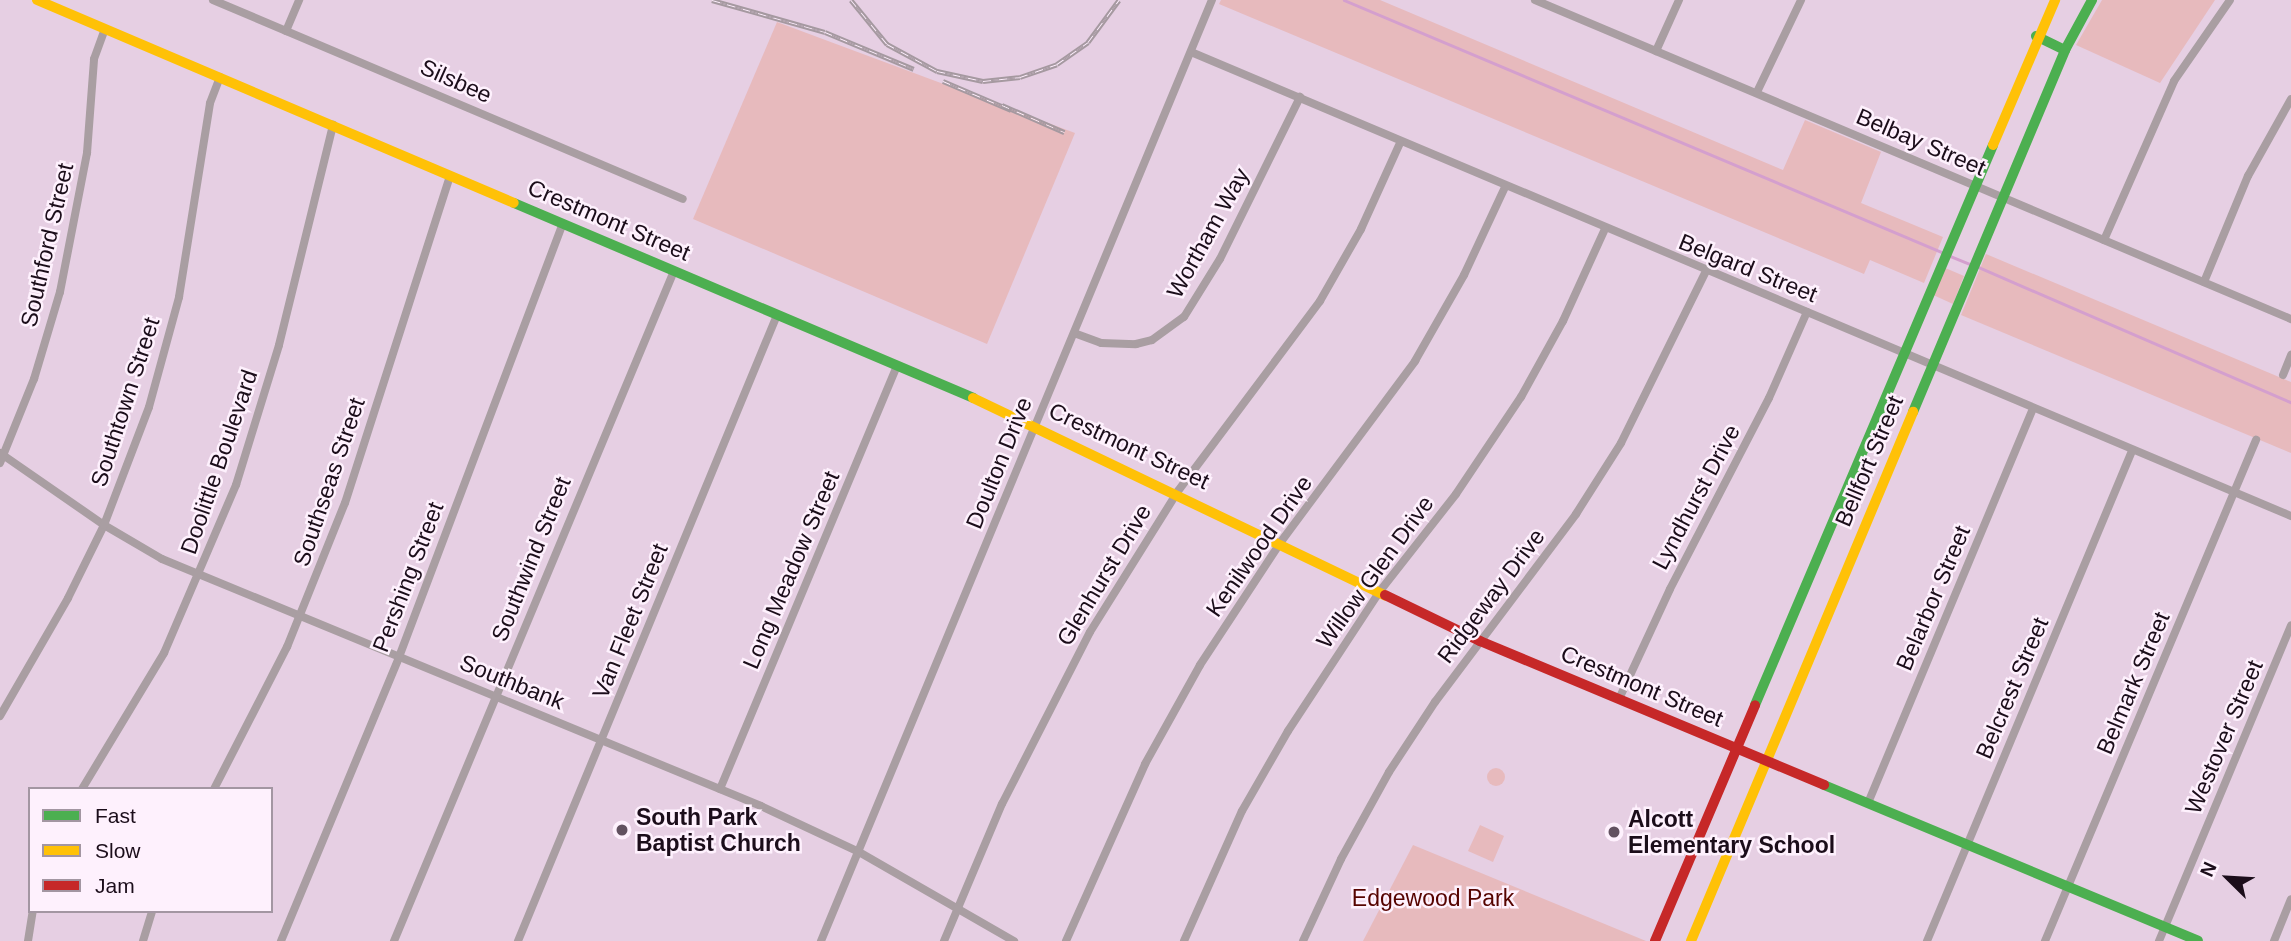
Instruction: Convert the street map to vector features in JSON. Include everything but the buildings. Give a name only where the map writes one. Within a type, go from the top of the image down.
[{"type":"street","name":"Crestmont Street","points":[[37,0],[1036,425],[1178,491],[1480,640],[2198,941]]},
{"type":"street","name":"Silsbee","points":[[212,0],[683,199]]},
{"type":"street","points":[[286,31],[299,0]]},
{"type":"street","name":"Doulton Drive","points":[[821,941],[1212,0]]},
{"type":"street","name":"Belbay Street","points":[[1535,0],[2291,319]]},
{"type":"street","points":[[1556,9],[1561,0]]},
{"type":"street","points":[[1656,51],[1679,0]]},
{"type":"street","points":[[1757,92],[1801,0]]},
{"type":"street","name":"Bellfort Street","points":[[1655,941],[1948,243],[2036,36],[2055,0]]},
{"type":"street","name":"Bellfort Street","points":[[1691,941],[2065,50],[2092,0]]},
{"type":"street","points":[[2104,240],[2169,91],[2230,0]]},
{"type":"street","name":"Southford Street","points":[[1,457],[34,379],[63,280],[87,153],[94,59],[105,29]]},
{"type":"street","points":[[2036,36],[2065,50]]},
{"type":"street","name":"Belgard Street","points":[[1191,52],[1300,97],[1400,143],[2291,516]]},
{"type":"street","name":"Southtown Street","points":[[0,716],[68,598],[104,525],[149,407],[179,297],[211,103],[220,77]]},
{"type":"street","name":"Wortham Way","points":[[1074,333],[1101,343],[1136,344],[1152,340],[1184,317],[1226,247],[1300,97]]},
{"type":"street","points":[[2204,282],[2248,176],[2291,99]]},
{"type":"street","name":"Doolittle Boulevard","points":[[83,787],[164,653],[199,576],[263,401],[333,125]]},
{"type":"street","name":"Glenhurst Drive","points":[[944,941],[1045,716],[1090,632],[1178,491],[1320,301],[1361,229],[1400,143]]},
{"type":"street","name":"Southseas Street","points":[[215,787],[301,615],[345,503],[450,175]]},
{"type":"street","name":"Kenilwood Drive","points":[[1066,941],[1145,764],[1200,665],[1280,543],[1415,361],[1464,275],[1505,187]]},
{"type":"street","name":"Pershing Street","points":[[281,941],[399,657],[563,224]]},
{"type":"street","name":"Willow Glen Drive","points":[[1184,941],[1242,811],[1380,592],[1456,494],[1521,397],[1563,321],[1605,229]]},
{"type":"street","name":"Southwind Street","points":[[394,941],[674,271]]},
{"type":"street","name":"Ridgeway Drive","points":[[1303,941],[1389,772],[1480,640],[1576,514],[1621,443],[1706,271]]},
{"type":"street","name":"Lyndhurst Drive","points":[[1619,699],[1670,589],[1769,398],[1807,312]]},
{"type":"street","name":"Van Fleet Street","points":[[518,941],[777,315]]},
{"type":"street","points":[[2283,375],[2291,355]]},
{"type":"street","name":"Long Meadow Street","points":[[720,789],[897,365]]},
{"type":"street","name":"Belarbor Street","points":[[1868,803],[2033,409]]},
{"type":"street","name":"Belmark Street","points":[[2045,941],[2256,440]]},
{"type":"street","name":"Belcrest Street","points":[[1927,941],[2133,451]]},
{"type":"street","name":"Southbank","points":[[1,457],[104,525],[199,576],[301,615],[720,789],[859,852],[958,905],[1013,941]]},
{"type":"street","name":"Westover Street","points":[[2159,941],[2291,626]]},
{"type":"street","points":[[2274,941],[2291,900]]},
{"type":"street","points":[[28,941],[33,913]]},
{"type":"street","points":[[143,941],[151,913]]},
{"type":"green space","points":[[1221,0],[1380,0],[1783,170],[1805,120],[1881,152],[1861,203],[1943,237],[1924,283],[1870,260],[1864,274],[1219,4]]},
{"type":"green space","points":[[2102,0],[2215,0],[2160,83],[2076,45]]},
{"type":"green space","points":[[777,22],[1075,133],[987,344],[693,219]]},
{"type":"green space","points":[[1986,254],[2291,382],[2291,453],[1961,315]]},
{"type":"green space","points":[[1943,267],[1964,276],[1953,304],[1931,294]]},
{"type":"green space","points":[[1496,768],[1502,771],[1505,777],[1502,783],[1496,786],[1490,783],[1487,777],[1490,771]]},
{"type":"green space","points":[[1480,825],[1504,836],[1493,862],[1468,851]]},
{"type":"green space","name":"Edgewood Park","points":[[1413,845],[1646,941],[1363,941]]},
{"type":"waterway","points":[[1344,0],[1944,253]]},
{"type":"waterway","points":[[1950,256],[1970,264]]},
{"type":"waterway","points":[[1976,266],[2291,402]]},
{"type":"railway","points":[[712,0],[825,32],[914,69]]},
{"type":"railway","points":[[851,0],[887,44],[937,71],[983,81],[1020,77],[1057,64],[1088,42],[1119,0]]},
{"type":"railway","points":[[943,81],[1011,110]]},
{"type":"railway","points":[[1002,105],[1064,132]]},
{"type":"traffic: fast","points":[[1913,412],[2065,50],[2092,0]]},
{"type":"traffic: fast","points":[[2036,36],[2065,50]]},
{"type":"traffic: fast","points":[[1755,705],[1993,145]]},
{"type":"traffic: fast","points":[[514,203],[973,398]]},
{"type":"traffic: fast","points":[[1824,785],[2198,941]]},
{"type":"traffic: slow","points":[[37,0],[514,203]]},
{"type":"traffic: slow","points":[[1993,145],[2055,0]]},
{"type":"traffic: slow","points":[[973,398],[1385,595]]},
{"type":"traffic: slow","points":[[1691,941],[1913,412]]},
{"type":"traffic: jam","points":[[1385,595],[1480,641],[1824,785]]},
{"type":"traffic: jam","points":[[1655,941],[1755,705]]},
{"type":"place","name":"South Park Baptist Church","points":[[622,830]]},
{"type":"place","name":"Alcott Elementary School","points":[[1614,832]]}]
